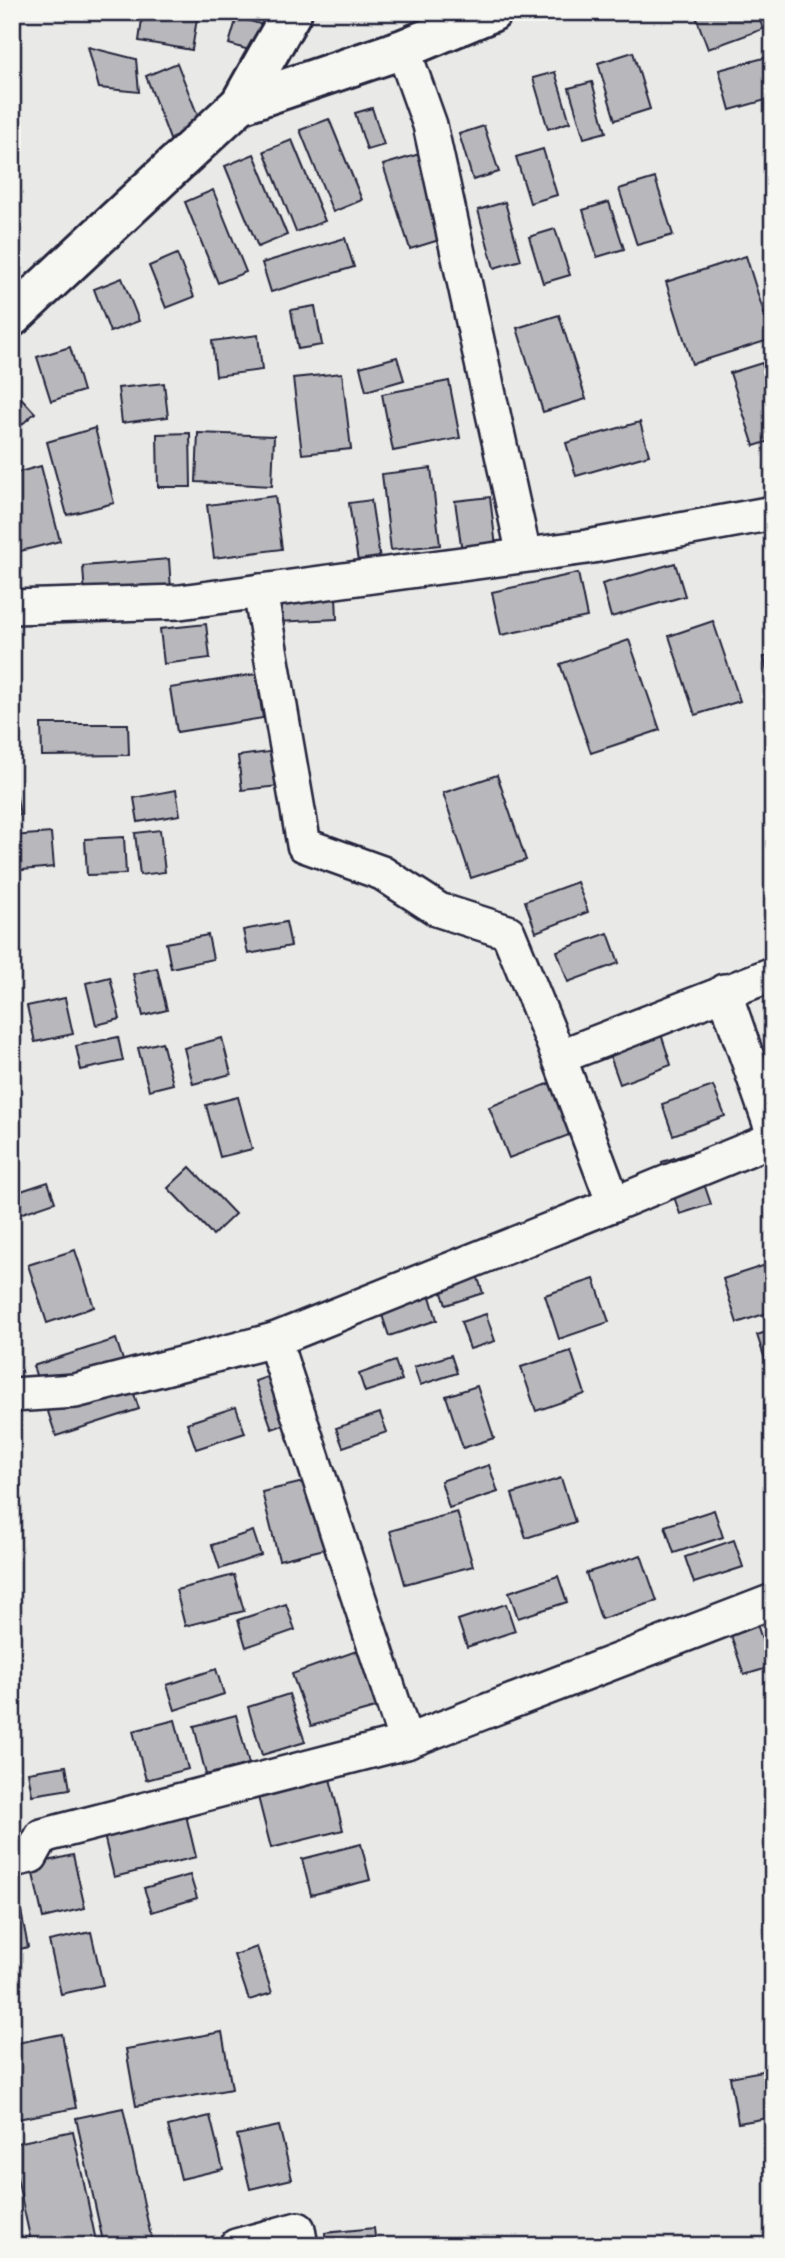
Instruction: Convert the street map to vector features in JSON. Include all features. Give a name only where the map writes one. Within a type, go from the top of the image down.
[{"type":"street","points":[[12,317],[240,104],[292,12]]},
{"type":"street","points":[[240,104],[403,49],[492,12]]},
{"type":"street","points":[[403,49],[430,125],[524,555]]},
{"type":"street","points":[[12,607],[180,602],[587,547],[773,513]]},
{"type":"street","points":[[260,591],[304,845],[382,873],[439,910],[508,932],[559,1057],[614,1204]]},
{"type":"street","points":[[559,1057],[773,974]]},
{"type":"street","points":[[724,991],[773,1132]]},
{"type":"street","points":[[12,1395],[75,1391],[274,1340],[773,1139]]},
{"type":"street","points":[[274,1340],[406,1742]]},
{"type":"street","points":[[12,1860],[31,1856],[41,1836],[406,1742],[773,1601]]},
{"type":"street","points":[[236,2246],[298,2229],[301,2246]]},
{"type":"building","points":[[143,12],[198,12],[192,50],[139,41]]},
{"type":"building","points":[[757,12],[763,29],[708,49],[695,14]]},
{"type":"building","points":[[237,17],[283,31],[276,58],[229,44]]},
{"type":"building","points":[[88,47],[136,59],[139,92],[99,88]]},
{"type":"building","points":[[633,52],[650,109],[615,120],[598,63]]},
{"type":"building","points":[[771,56],[773,98],[730,110],[719,70]]},
{"type":"building","points":[[177,63],[201,124],[173,147],[146,76]]},
{"type":"building","points":[[555,72],[570,122],[548,129],[533,78]]},
{"type":"building","points":[[592,82],[606,132],[584,138],[569,88]]},
{"type":"building","points":[[372,108],[384,145],[367,150],[355,113]]},
{"type":"building","points":[[329,119],[362,200],[333,212],[300,130]]},
{"type":"building","points":[[484,126],[499,172],[473,180],[459,134]]},
{"type":"building","points":[[292,140],[325,221],[296,232],[264,151]]},
{"type":"building","points":[[543,149],[557,195],[530,203],[516,157]]},
{"type":"building","points":[[426,152],[452,236],[410,249],[383,165]]},
{"type":"building","points":[[254,154],[287,235],[258,247],[225,166]]},
{"type":"building","points":[[655,178],[673,235],[637,245],[619,189]]},
{"type":"building","points":[[213,190],[246,272],[218,283],[185,202]]},
{"type":"building","points":[[505,202],[521,260],[494,268],[478,210]]},
{"type":"building","points":[[609,202],[624,249],[597,257],[583,210]]},
{"type":"building","points":[[555,229],[570,275],[543,283],[529,237]]},
{"type":"building","points":[[345,238],[354,267],[271,292],[262,263]]},
{"type":"building","points":[[177,254],[194,297],[166,308],[149,266]]},
{"type":"building","points":[[746,256],[772,339],[692,364],[666,282]]},
{"type":"building","points":[[122,278],[139,321],[110,332],[94,289]]},
{"type":"building","points":[[315,306],[322,345],[298,349],[291,310]]},
{"type":"building","points":[[559,315],[586,399],[543,412],[517,328]]},
{"type":"building","points":[[258,335],[262,370],[216,376],[212,341]]},
{"type":"building","points":[[70,347],[83,391],[51,401],[37,357]]},
{"type":"building","points":[[397,357],[404,380],[366,391],[360,367]]},
{"type":"building","points":[[762,363],[773,395],[773,440],[754,446],[730,373]]},
{"type":"building","points":[[342,373],[351,449],[302,454],[293,378]]},
{"type":"building","points":[[449,381],[460,438],[393,451],[382,394]]},
{"type":"building","points":[[164,383],[168,417],[122,423],[118,388]]},
{"type":"building","points":[[12,388],[35,413],[12,433]]},
{"type":"building","points":[[640,422],[649,455],[576,476],[566,443]]},
{"type":"building","points":[[95,428],[114,503],[67,515],[47,442]]},
{"type":"building","points":[[190,433],[191,487],[158,487],[157,434]]},
{"type":"building","points":[[198,433],[274,436],[272,486],[196,482]]},
{"type":"building","points":[[41,466],[60,541],[13,553],[12,474]]},
{"type":"building","points":[[431,468],[440,545],[391,550],[382,474]]},
{"type":"building","points":[[275,496],[282,549],[214,558],[207,505]]},
{"type":"building","points":[[490,497],[496,547],[462,552],[455,501]]},
{"type":"building","points":[[371,500],[380,559],[358,562],[349,503]]},
{"type":"building","points":[[169,559],[171,590],[85,597],[83,566]]},
{"type":"building","points":[[675,563],[685,596],[611,617],[602,584]]},
{"type":"building","points":[[578,573],[587,617],[501,635],[492,592]]},
{"type":"building","points":[[336,596],[337,619],[277,622],[276,600]]},
{"type":"building","points":[[713,621],[740,701],[695,715],[669,636]]},
{"type":"building","points":[[206,624],[210,658],[164,664],[160,629]]},
{"type":"building","points":[[629,640],[660,730],[591,753],[560,664]]},
{"type":"building","points":[[773,656],[773,696],[772,696],[764,657]]},
{"type":"building","points":[[256,674],[263,718],[177,732],[170,688]]},
{"type":"building","points":[[41,724],[128,724],[129,755],[42,756]]},
{"type":"building","points":[[284,750],[289,785],[242,790],[238,756]]},
{"type":"building","points":[[12,769],[20,815],[12,816]]},
{"type":"building","points":[[497,775],[526,860],[471,878],[443,793]]},
{"type":"building","points":[[176,790],[180,815],[138,822],[134,798]]},
{"type":"building","points":[[160,830],[165,872],[140,875],[135,833]]},
{"type":"building","points":[[51,833],[54,867],[12,871],[12,836]]},
{"type":"building","points":[[124,837],[126,874],[87,875],[85,839]]},
{"type":"building","points":[[577,882],[588,912],[536,932],[525,901]]},
{"type":"building","points":[[286,922],[291,946],[248,954],[243,930]]},
{"type":"building","points":[[608,933],[619,963],[568,982],[557,951]]},
{"type":"building","points":[[208,935],[213,959],[171,968],[166,943]]},
{"type":"building","points":[[157,968],[167,1010],[143,1016],[133,974]]},
{"type":"building","points":[[110,977],[120,1019],[96,1025],[86,983]]},
{"type":"building","points":[[65,998],[73,1034],[35,1042],[27,1006]]},
{"type":"building","points":[[661,1034],[671,1065],[620,1084],[609,1053]]},
{"type":"building","points":[[118,1037],[123,1061],[81,1070],[76,1046]]},
{"type":"building","points":[[222,1038],[231,1074],[193,1084],[184,1048]]},
{"type":"building","points":[[162,1042],[173,1084],[149,1090],[138,1048]]},
{"type":"building","points":[[553,1082],[574,1133],[509,1158],[489,1107]]},
{"type":"building","points":[[713,1086],[725,1116],[673,1135],[662,1104]]},
{"type":"building","points":[[238,1097],[252,1149],[220,1157],[206,1105]]},
{"type":"building","points":[[693,1152],[711,1204],[680,1214],[662,1162]]},
{"type":"building","points":[[190,1167],[235,1214],[213,1235],[168,1188]]},
{"type":"building","points":[[48,1182],[55,1202],[17,1215],[12,1194]]},
{"type":"building","points":[[75,1250],[94,1307],[47,1323],[28,1265]]},
{"type":"building","points":[[772,1263],[773,1311],[737,1323],[723,1279]]},
{"type":"building","points":[[477,1275],[483,1293],[446,1305],[440,1287]]},
{"type":"building","points":[[594,1279],[609,1322],[559,1339],[545,1295]]},
{"type":"building","points":[[429,1293],[437,1320],[389,1336],[380,1309]]},
{"type":"building","points":[[486,1314],[495,1341],[470,1349],[461,1322]]},
{"type":"building","points":[[773,1330],[773,1384],[757,1335]]},
{"type":"building","points":[[116,1339],[139,1409],[56,1436],[33,1366]]},
{"type":"building","points":[[571,1351],[585,1394],[536,1411],[521,1367]]},
{"type":"building","points":[[451,1355],[457,1373],[420,1385],[414,1367]]},
{"type":"building","points":[[395,1361],[402,1380],[365,1392],[359,1374]]},
{"type":"building","points":[[281,1372],[298,1420],[272,1429],[255,1381]]},
{"type":"building","points":[[477,1386],[494,1438],[463,1448],[446,1396]]},
{"type":"building","points":[[236,1407],[245,1433],[196,1449],[187,1423]]},
{"type":"building","points":[[380,1413],[387,1432],[343,1447],[336,1428]]},
{"type":"building","points":[[489,1465],[498,1492],[449,1508],[441,1481]]},
{"type":"building","points":[[561,1478],[575,1522],[526,1538],[512,1494]]},
{"type":"building","points":[[316,1479],[333,1547],[279,1560],[262,1492]]},
{"type":"building","points":[[714,1510],[723,1537],[674,1553],[665,1526]]},
{"type":"building","points":[[457,1512],[473,1566],[405,1584],[390,1531]]},
{"type":"building","points":[[253,1531],[261,1555],[220,1569],[212,1545]]},
{"type":"building","points":[[734,1540],[743,1567],[694,1583],[685,1557]]},
{"type":"building","points":[[641,1555],[657,1601],[601,1619],[586,1573]]},
{"type":"building","points":[[234,1575],[244,1611],[185,1626],[176,1590]]},
{"type":"building","points":[[558,1576],[567,1602],[518,1618],[509,1592]]},
{"type":"building","points":[[286,1604],[295,1630],[246,1647],[238,1620]]},
{"type":"building","points":[[506,1604],[515,1631],[467,1647],[458,1620]]},
{"type":"building","points":[[755,1618],[771,1667],[744,1675],[728,1626]]},
{"type":"building","points":[[362,1649],[382,1706],[311,1726],[292,1674]]},
{"type":"building","points":[[216,1669],[224,1694],[175,1710],[167,1685]]},
{"type":"building","points":[[289,1694],[305,1742],[262,1755],[248,1707]]},
{"type":"building","points":[[236,1715],[249,1764],[206,1775],[194,1726]]},
{"type":"building","points":[[175,1720],[188,1769],[146,1780],[133,1731]]},
{"type":"building","points":[[66,1766],[70,1789],[32,1795],[28,1772]]},
{"type":"building","points":[[328,1771],[343,1830],[271,1848],[256,1789]]},
{"type":"building","points":[[185,1811],[196,1857],[114,1877],[103,1831]]},
{"type":"building","points":[[361,1844],[370,1880],[311,1895],[302,1859]]},
{"type":"building","points":[[73,1855],[85,1908],[43,1918],[31,1865]]},
{"type":"building","points":[[190,1875],[197,1898],[152,1912],[144,1888]]},
{"type":"building","points":[[19,1901],[28,1947],[12,1951],[12,1902]]},
{"type":"building","points":[[91,1932],[103,1985],[61,1994],[49,1941]]},
{"type":"building","points":[[257,1947],[272,1993],[249,2000],[234,1955]]},
{"type":"building","points":[[222,2032],[232,2089],[136,2106],[126,2049]]},
{"type":"building","points":[[62,2034],[76,2108],[12,2120],[12,2044]]},
{"type":"building","points":[[773,2069],[773,2117],[738,2123],[730,2077]]},
{"type":"building","points":[[123,2108],[153,2246],[104,2246],[76,2118]]},
{"type":"building","points":[[210,2116],[223,2169],[181,2179],[168,2126]]},
{"type":"building","points":[[279,2126],[292,2179],[250,2189],[237,2135]]},
{"type":"building","points":[[73,2131],[97,2246],[32,2246],[12,2155],[12,2144]]},
{"type":"building","points":[[374,2228],[376,2246],[326,2246],[325,2233]]}]
